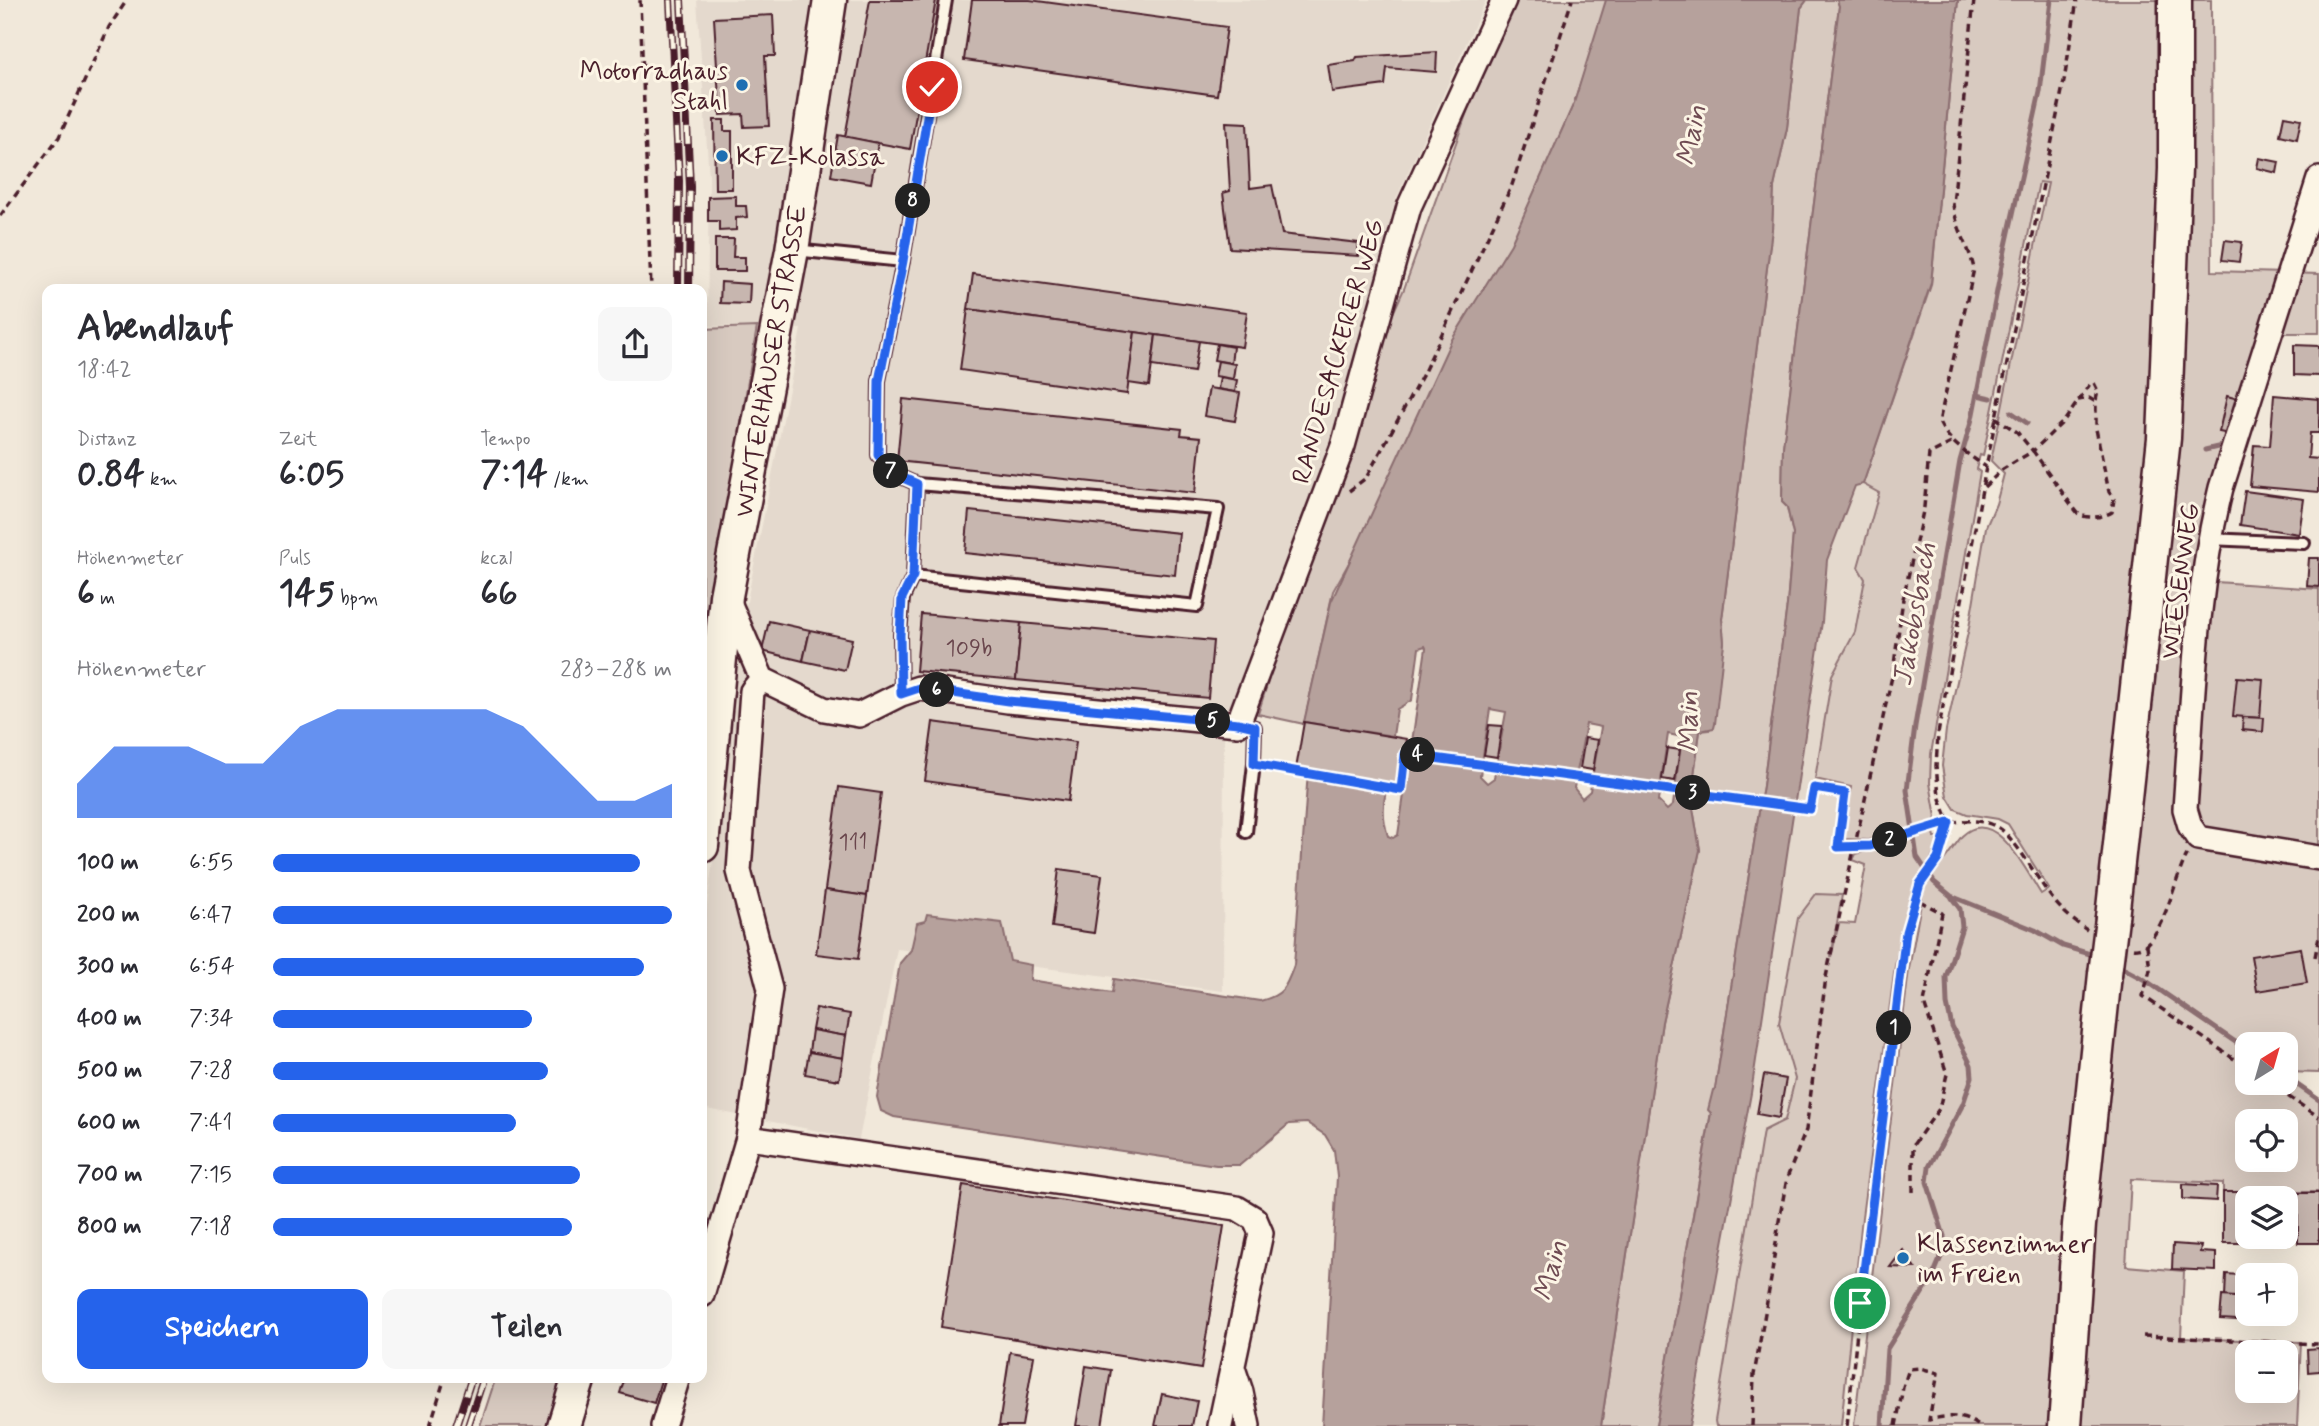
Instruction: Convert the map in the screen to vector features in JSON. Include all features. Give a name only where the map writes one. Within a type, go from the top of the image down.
[{"type":"main road","name":"WINTERHÄUSER STRASSE","points":[[707,794],[726,596],[792,250],[830,0]]},
{"type":"main road","points":[[2065,1426],[2079,1225],[2105,974],[2102,925],[2164,438],[2175,169],[2175,0]]},
{"type":"main road","points":[[564,1426],[577,1383]]},
{"type":"street","name":"RANDESACKERER WEG","points":[[1238,723],[1343,446],[1409,207],[1504,0]]},
{"type":"street","name":"WIESENWEG","points":[[2198,838],[2190,827],[2185,809],[2200,591],[2208,539],[2234,445],[2313,215],[2319,179]]},
{"type":"street","points":[[726,596],[762,680],[824,709],[859,715],[919,688],[1008,701],[1238,723]]},
{"type":"street","points":[[707,1278],[748,1138],[770,989],[739,871],[752,691],[762,680]]},
{"type":"street","points":[[2198,838],[2319,858]]},
{"type":"street","points":[[748,1138],[1237,1209],[1255,1219],[1261,1233],[1220,1426]]},
{"type":"street","points":[[1233,1368],[1248,1426]]},
{"type":"street","points":[[663,1426],[676,1383]]},
{"type":"lane","points":[[913,576],[1197,606],[1218,509],[917,484],[894,474],[878,455],[879,381],[903,261],[946,0]]},
{"type":"lane","points":[[792,250],[903,261]]},
{"type":"lane","points":[[901,694],[902,598],[913,576],[917,484]]},
{"type":"lane","points":[[2208,539],[2304,543]]},
{"type":"lane","points":[[1238,723],[1255,727],[1254,764],[1246,832]]},
{"type":"path","points":[[0,216],[60,137],[109,27],[127,0]]},
{"type":"path","points":[[640,0],[650,284]]},
{"type":"path","points":[[1347,493],[1366,478],[1423,374],[1512,185],[1572,0]]},
{"type":"path","points":[[1974,0],[1953,204],[1955,222],[1974,269],[1939,422],[1953,442],[1986,467]]},
{"type":"path","points":[[1847,1426],[1861,1290],[1906,932],[1920,884],[1938,859],[1949,822],[1939,796],[1936,766],[1938,734],[1995,417],[2054,133],[2077,0]]},
{"type":"path","points":[[1984,487],[2003,469],[2033,451],[2064,420],[2090,384],[2094,383],[2098,391],[2096,400]]},
{"type":"path","points":[[1995,417],[2017,432],[2056,480],[2074,510],[2080,515],[2104,517],[2112,512],[2114,499],[2109,492],[2097,438],[2096,402],[2088,398],[2078,400]]},
{"type":"path","points":[[1752,1426],[1754,1375],[1787,1178],[1806,1130],[1826,977],[1893,672],[1903,599],[1924,507],[1929,454],[1953,442]]},
{"type":"path","points":[[1254,764],[1401,790],[1405,754],[1810,809],[1814,788],[1845,793],[1838,847],[1870,846],[1949,822],[1981,822],[1999,828],[2008,835],[2059,908],[2102,925]]},
{"type":"path","points":[[2130,947],[2138,949],[2147,945],[2157,934],[2185,858],[2198,838]]},
{"type":"path","points":[[1913,1192],[1913,1144],[1938,1109],[1947,1074],[1924,1003],[1942,913],[1916,899]]},
{"type":"path","points":[[2315,957],[2319,936]]},
{"type":"path","points":[[2147,945],[2150,970],[2143,996],[2235,1060]]},
{"type":"path","points":[[2288,1096],[2319,1117]]},
{"type":"path","points":[[2143,1336],[2319,1344]]},
{"type":"path","points":[[1896,1426],[1909,1369],[1920,1368],[1938,1373],[1929,1420],[1948,1416],[1969,1419],[1979,1426]]},
{"type":"path","points":[[430,1426],[443,1383]]},
{"type":"shaded area","points":[[697,0],[1486,0],[1395,201],[1334,440],[1224,733],[1223,991],[897,949],[859,1139],[707,1109],[707,906],[746,606],[801,329],[707,326],[709,177]]},
{"type":"shaded area","points":[[1515,0],[1608,0],[1574,103],[1512,243],[1467,375],[1400,472],[1333,591],[1304,724],[1258,714],[1359,389],[1404,289],[1473,95]]},
{"type":"shaded area","points":[[1807,0],[1837,0],[1839,6],[1783,447],[1782,502],[1787,507],[1793,534],[1787,605],[1763,786],[1715,1089],[1656,1426],[1601,1426],[1662,1022],[1700,850],[1691,797],[1700,731],[1709,730],[1724,643],[1722,619],[1772,229],[1774,187],[1787,128],[1801,8]]},
{"type":"shaded area","points":[[1958,0],[2164,0],[2156,399],[2090,963],[2080,1094],[2058,1289],[2049,1426],[1854,1426],[1909,969],[1924,887],[1962,836],[1974,828],[1986,828],[1998,834],[2008,844],[2041,894],[2049,889],[2008,824],[1955,809],[1947,796],[1942,766],[1946,730],[1969,628],[1986,527],[2004,474],[1991,461],[2048,183],[2039,182],[1983,456],[1980,455],[1976,469],[1980,472],[1931,754],[1930,783],[1936,817],[1934,822],[1868,840],[1844,839],[1851,787],[1815,779],[1832,675],[1855,632],[1865,579],[1858,567],[1879,493],[1863,484],[1931,285]]},
{"type":"shaded area","points":[[2191,0],[2211,0],[2212,271],[2319,274],[2319,333],[2270,333],[2202,581],[2319,589],[2319,1073],[2298,1072],[2298,1032],[2235,1032],[2235,1096],[2298,1096],[2298,1085],[2319,1100],[2319,1192],[2298,1192],[2298,1186],[2235,1186],[2235,1192],[2223,1192],[2223,1183],[2131,1179],[2126,1266],[2184,1271],[2181,1338],[2241,1340],[2235,1340],[2235,1403],[2298,1403],[2298,1342],[2301,1342],[2297,1426],[2080,1426],[2102,1092],[2126,914],[2173,505],[2182,340]]},
{"type":"shaded area","points":[[757,327],[721,543],[707,662],[707,329]]},
{"type":"shaded area","points":[[1863,484],[1879,493],[1858,567],[1865,578],[1855,632],[1832,675],[1815,778],[1851,786],[1844,839],[1854,848],[1842,895],[1816,894],[1779,1023],[1795,1079],[1785,1120],[1763,1131],[1716,1426],[1689,1426],[1823,613],[1827,560],[1855,486]]},
{"type":"shaded area","points":[[1934,832],[1935,838],[1941,837],[1912,892],[1895,966],[1862,1217],[1841,1426],[1716,1426],[1763,1131],[1785,1120],[1795,1079],[1779,1023],[1798,918],[1816,894],[1842,895],[1831,957],[1839,923],[1855,924],[1866,865],[1853,860],[1856,854]]},
{"type":"shaded area","points":[[494,1383],[560,1383],[546,1426],[480,1426]]},
{"type":"water","name":"Main","points":[[1606,0],[1807,0],[1801,8],[1787,128],[1774,187],[1772,229],[1722,619],[1724,642],[1715,724],[1714,728],[1700,731],[1691,797],[1700,850],[1662,1022],[1601,1426],[1322,1426],[1337,1177],[1334,1150],[1325,1135],[1307,1123],[1289,1124],[1240,1165],[1216,1165],[894,1117],[881,1111],[877,1097],[900,963],[911,950],[917,923],[925,921],[927,914],[1002,923],[1010,961],[1031,965],[1030,980],[1112,993],[1114,979],[1260,1001],[1283,989],[1294,965],[1308,771],[1387,785],[1384,810],[1386,829],[1388,836],[1393,838],[1398,835],[1426,648],[1419,648],[1412,700],[1397,709],[1393,736],[1304,722],[1331,602],[1451,341],[1511,244],[1574,103]],"holes":[[[1490,709],[1506,712],[1494,778],[1487,783],[1480,776]],[[1586,724],[1601,727],[1590,791],[1582,798],[1574,788]],[[1668,734],[1682,737],[1673,805],[1667,810],[1658,801]]]},
{"type":"water","points":[[1837,0],[1958,0],[1931,283],[1863,484],[1855,486],[1827,560],[1822,622],[1751,1093],[1689,1426],[1656,1426],[1711,1113],[1708,1110],[1715,1089],[1763,786],[1787,605],[1793,534],[1787,507],[1782,502],[1783,447],[1839,6]]},
{"type":"building","points":[[870,0],[936,0],[910,149],[845,137]]},
{"type":"building","points":[[972,0],[1030,0],[1227,27],[1217,95],[964,60]]},
{"type":"building","name":"Motorradhaus Stahl","points":[[773,15],[775,56],[765,56],[769,126],[744,127],[743,114],[720,115],[714,18]]},
{"type":"building","points":[[1437,52],[1436,72],[1387,68],[1385,85],[1332,92],[1328,65],[1355,61],[1357,57]]},
{"type":"building","points":[[2284,116],[2301,119],[2297,139],[2280,135]]},
{"type":"building","points":[[714,120],[724,120],[724,131],[732,131],[732,189],[715,189]]},
{"type":"building","points":[[1226,122],[1247,123],[1250,188],[1272,185],[1282,234],[1358,243],[1359,256],[1230,248],[1223,193],[1230,191]]},
{"type":"building","points":[[838,135],[878,143],[871,183],[831,176]]},
{"type":"building","points":[[2259,158],[2279,162],[2277,173],[2257,168]]},
{"type":"building","points":[[736,196],[736,206],[746,206],[747,217],[736,218],[736,230],[719,231],[719,221],[708,221],[708,197]]},
{"type":"building","points":[[715,239],[734,239],[733,257],[745,257],[745,271],[715,271]]},
{"type":"building","points":[[2225,240],[2242,242],[2239,262],[2222,260]]},
{"type":"building","points":[[973,274],[1247,312],[1242,347],[968,309]]},
{"type":"building","points":[[721,282],[750,284],[749,304],[720,303]]},
{"type":"building","points":[[968,309],[1135,332],[1127,394],[960,370]]},
{"type":"building","points":[[1135,332],[1156,335],[1149,386],[1128,383]]},
{"type":"building","points":[[1156,335],[1199,341],[1194,372],[1152,366]]},
{"type":"building","points":[[1217,344],[1233,347],[1231,363],[1214,360]]},
{"type":"building","points":[[2294,345],[2319,346],[2319,376],[2294,375]]},
{"type":"building","points":[[1218,361],[1235,364],[1233,379],[1215,376]]},
{"type":"building","points":[[1220,377],[1237,380],[1235,392],[1218,389]]},
{"type":"building","points":[[1209,388],[1240,393],[1235,421],[1204,416]]},
{"type":"building","points":[[2274,395],[2319,399],[2319,433],[2310,433],[2308,458],[2319,459],[2319,492],[2250,486],[2254,445],[2270,446]]},
{"type":"building","points":[[2227,396],[2242,400],[2234,435],[2219,432]]},
{"type":"building","points":[[903,399],[1182,429],[1181,435],[1201,437],[1195,493],[897,461]]},
{"type":"building","points":[[2245,491],[2304,499],[2299,534],[2240,525]]},
{"type":"building","points":[[969,511],[1179,533],[1175,575],[965,553]]},
{"type":"building","points":[[2309,558],[2319,558],[2319,587],[2307,586]]},
{"type":"building","points":[[921,614],[1021,623],[1016,680],[916,671]]},
{"type":"building","points":[[769,621],[810,630],[803,661],[762,651]]},
{"type":"building","points":[[1021,623],[1213,641],[1208,698],[1016,680]]},
{"type":"building","points":[[810,630],[852,639],[845,670],[803,661]]},
{"type":"building","points":[[2237,677],[2263,679],[2260,718],[2233,716]]},
{"type":"building","points":[[2243,717],[2264,718],[2263,732],[2242,730]]},
{"type":"building","points":[[933,722],[1076,742],[1068,801],[925,781]]},
{"type":"building","points":[[1304,722],[1407,739],[1399,786],[1296,769]]},
{"type":"building","points":[[1489,725],[1502,726],[1497,757],[1484,755]]},
{"type":"building","points":[[1585,738],[1598,740],[1593,770],[1580,768]]},
{"type":"building","points":[[1667,748],[1680,750],[1675,781],[1662,779]]},
{"type":"building","points":[[839,787],[881,793],[867,896],[825,890]]},
{"type":"building","points":[[1059,869],[1102,875],[1094,933],[1052,927]]},
{"type":"building","points":[[825,890],[867,896],[858,959],[816,954]]},
{"type":"building","points":[[2301,948],[2307,983],[2257,991],[2251,956]]},
{"type":"building","points":[[816,1008],[850,1014],[846,1036],[812,1030]]},
{"type":"building","points":[[812,1030],[846,1036],[843,1058],[809,1052]]},
{"type":"building","points":[[809,1052],[843,1058],[839,1080],[805,1074]]},
{"type":"building","points":[[1764,1075],[1786,1079],[1779,1118],[1757,1114]]},
{"type":"building","points":[[2183,1184],[2217,1186],[2216,1201],[2183,1199]]},
{"type":"building","points":[[963,1185],[1224,1226],[1201,1369],[941,1327]]},
{"type":"building","points":[[2223,1192],[2235,1192],[2235,1243],[2223,1243]]},
{"type":"building","points":[[2298,1193],[2319,1193],[2319,1243],[2298,1243]]},
{"type":"building","points":[[2173,1244],[2201,1246],[2200,1252],[2216,1253],[2216,1271],[2172,1269]]},
{"type":"building","name":"Klassenzimmer im Freien","points":[[1903,1250],[1915,1268],[1890,1267]]},
{"type":"building","points":[[2226,1274],[2235,1275],[2235,1297],[2225,1297]]},
{"type":"building","points":[[2222,1296],[2235,1297],[2235,1320],[2220,1319]]},
{"type":"building","points":[[2319,1348],[2319,1371],[2308,1372],[2307,1349]]},
{"type":"building","points":[[1010,1352],[1034,1356],[1022,1426],[999,1426]]},
{"type":"building","points":[[1086,1366],[1111,1370],[1102,1426],[1076,1426]]},
{"type":"building","points":[[623,1383],[660,1383],[654,1403],[620,1393]]},
{"type":"building","points":[[1162,1394],[1197,1401],[1192,1426],[1155,1426]]},
{"type":"waterway","name":"Jakobsbach","points":[[2051,0],[2040,92],[1972,419],[1960,461],[1915,726],[1907,790],[1917,857],[1934,882],[1951,896],[2035,930],[2063,946],[2097,956]]},
{"type":"waterway","points":[[1977,395],[1991,398]]},
{"type":"waterway","points":[[2011,412],[2027,423]]},
{"type":"waterway","points":[[2205,450],[2226,445]]},
{"type":"waterway","points":[[1882,1426],[1887,1349],[1933,1276],[1943,1252],[1944,1236],[1927,1182],[1929,1167],[1963,1104],[1972,1077],[1971,1065],[1952,1027],[1947,1004],[1946,977],[1962,927],[1960,909],[1952,898]]},
{"type":"waterway","name":"Jakobsbach","points":[[2115,964],[2145,980],[2235,1042]]},
{"type":"waterway","name":"Jakobsbach","points":[[2298,1085],[2319,1100]]},
{"type":"railway","points":[[670,0],[679,181],[678,284]]},
{"type":"railway","points":[[681,0],[690,187],[689,284]]},
{"type":"railway","points":[[456,1426],[470,1383]]},
{"type":"railway","points":[[468,1426],[482,1383]]},
{"type":"place","name":"Motorradhaus Stahl","points":[[742,85]]},
{"type":"place","name":"KFZ-Kolassa","points":[[722,156]]},
{"type":"place","name":"Klassenzimmer im Freien","points":[[1903,1258]]},
{"type":"route","points":[[932,87],[903,261],[879,381],[878,455],[894,474],[917,484],[913,576],[902,598],[901,694],[919,688],[1008,701],[1238,723],[1255,727],[1254,764],[1401,790],[1405,754],[1810,809],[1814,788],[1845,793],[1838,847],[1870,846],[1949,822],[1938,859],[1920,884],[1906,932],[1860,1303]]}]
